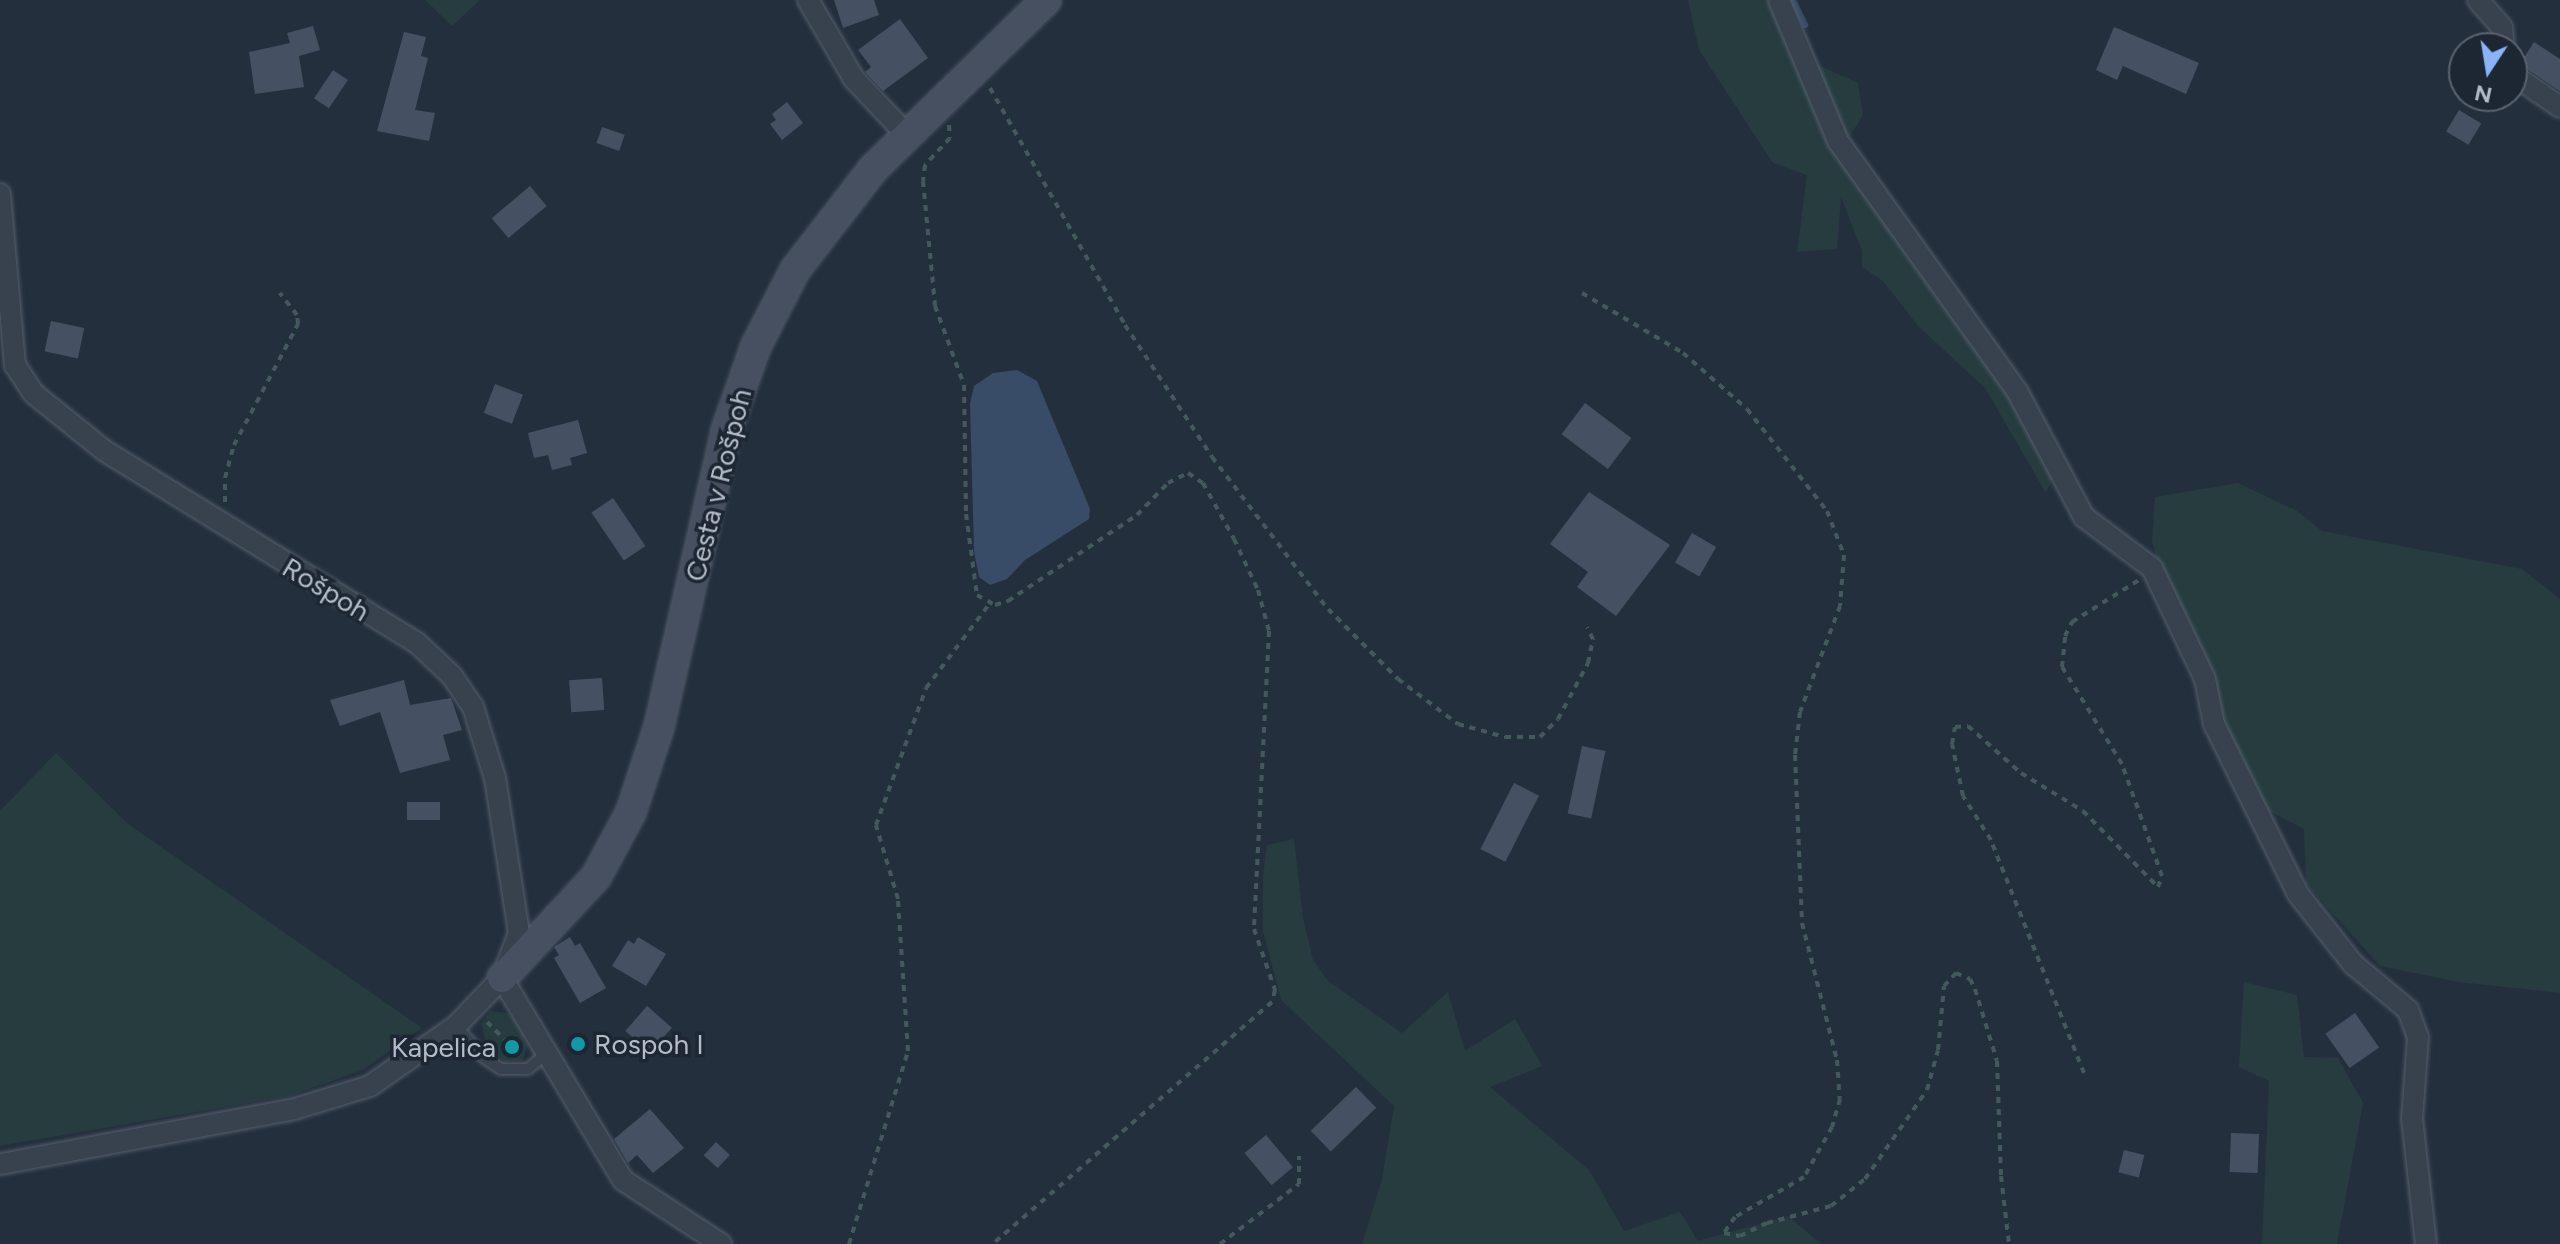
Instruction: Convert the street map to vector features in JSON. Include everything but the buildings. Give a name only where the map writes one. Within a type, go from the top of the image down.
[{"type":"street","points":[[808,0],[854,79],[909,137]]},
{"type":"street","name":"Cesta v Rošpoh","points":[[502,978],[596,877],[631,812],[659,727],[726,431],[756,346],[795,270],[873,169],[1046,0]]},
{"type":"street","points":[[1779,0],[1838,141],[2017,391],[2084,517],[2152,568],[2205,679],[2214,724],[2273,851],[2298,894],[2353,964],[2408,1010],[2418,1037],[2412,1118],[2426,1244]]},
{"type":"street","points":[[2478,0],[2502,32]]},
{"type":"street","points":[[2528,85],[2560,107]]},
{"type":"street","name":"Rošpoh","points":[[0,194],[15,365],[33,393],[105,451],[235,535],[416,642],[452,676],[473,707],[495,778],[519,933],[502,978]]},
{"type":"street","points":[[0,1164],[295,1109],[370,1086],[456,1026],[502,978],[623,1180],[721,1244]]},
{"type":"lane","points":[[456,1026],[483,1057],[501,1069],[528,1069],[548,1052]]},
{"type":"path","points":[[978,64],[1044,190],[1212,457],[1328,609],[1398,679],[1458,724],[1505,737],[1540,737],[1558,719],[1588,663],[1593,639],[1587,627]]},
{"type":"path","points":[[937,104],[950,138],[925,165],[923,181],[935,306],[964,385],[971,577],[977,595],[1001,605],[1137,515],[1179,477],[1195,475],[1203,483],[1250,569],[1269,631],[1254,929],[1275,990],[1272,1002],[1209,1060],[993,1244]]},
{"type":"path","points":[[235,535],[225,496],[228,461],[298,324],[297,315],[280,293]]},
{"type":"path","points":[[1582,293],[1683,353],[1747,409],[1827,511],[1844,555],[1840,606],[1800,712],[1795,755],[1803,934],[1837,1060],[1840,1099],[1828,1138],[1804,1177],[1735,1217],[1724,1233],[1740,1236],[1767,1223],[1831,1206],[1865,1179],[1927,1090],[1938,1050],[1944,986],[1956,973],[1970,979],[1975,989],[1997,1061],[2000,1166],[2009,1244]]},
{"type":"path","points":[[2084,1073],[1991,840],[1963,796],[1952,744],[1955,727],[1968,726],[2021,773],[2083,811],[2158,887],[2162,876],[2122,764],[2062,667],[2061,651],[2072,622],[2152,568]]},
{"type":"path","points":[[849,1244],[908,1051],[898,899],[876,825],[926,688],[990,603]]},
{"type":"path","points":[[474,1007],[508,1043]]},
{"type":"path","points":[[1220,1244],[1299,1184],[1299,1156]]},
{"type":"green space","points":[[425,0],[480,0],[452,26]]},
{"type":"green space","points":[[1688,0],[1794,0],[1789,52],[1858,83],[1863,115],[1840,152],[1989,361],[2054,475],[2046,493],[1985,388],[1919,327],[1883,281],[1862,267],[1862,251],[1841,197],[1837,249],[1797,252],[1807,175],[1773,163],[1699,50]]},
{"type":"green space","points":[[2238,483],[2297,511],[2322,531],[2522,569],[2560,599],[2560,993],[2459,982],[2380,966],[2306,884],[2304,829],[2259,806],[2175,635],[2152,542],[2155,497]]},
{"type":"green space","points":[[56,753],[128,824],[422,1028],[363,1070],[289,1096],[0,1146],[0,811]]},
{"type":"green space","points":[[1294,839],[1303,918],[1313,960],[1328,981],[1402,1033],[1448,992],[1465,1051],[1515,1019],[1542,1066],[1490,1087],[1589,1170],[1624,1231],[1680,1212],[1698,1241],[1788,1216],[1821,1244],[1362,1244],[1382,1179],[1394,1106],[1281,1000],[1263,931],[1263,875],[1267,845]]},
{"type":"green space","points":[[2244,982],[2297,995],[2304,1057],[2338,1058],[2363,1103],[2337,1244],[2262,1244],[2269,1081],[2239,1067]]},
{"type":"green space","points":[[490,1011],[507,1013],[517,1022],[528,1046],[522,1061],[505,1062],[488,1048],[481,1024]]},
{"type":"water","points":[[1017,370],[1037,381],[1090,509],[1089,519],[1025,560],[1007,579],[990,585],[979,577],[974,551],[970,404],[974,386],[993,373]]},
{"type":"waterway","points":[[1793,0],[1805,25]]},
{"type":"place","name":"Rospoh I","points":[[578,1044]]},
{"type":"place","name":"Kapelica","points":[[512,1047]]}]
